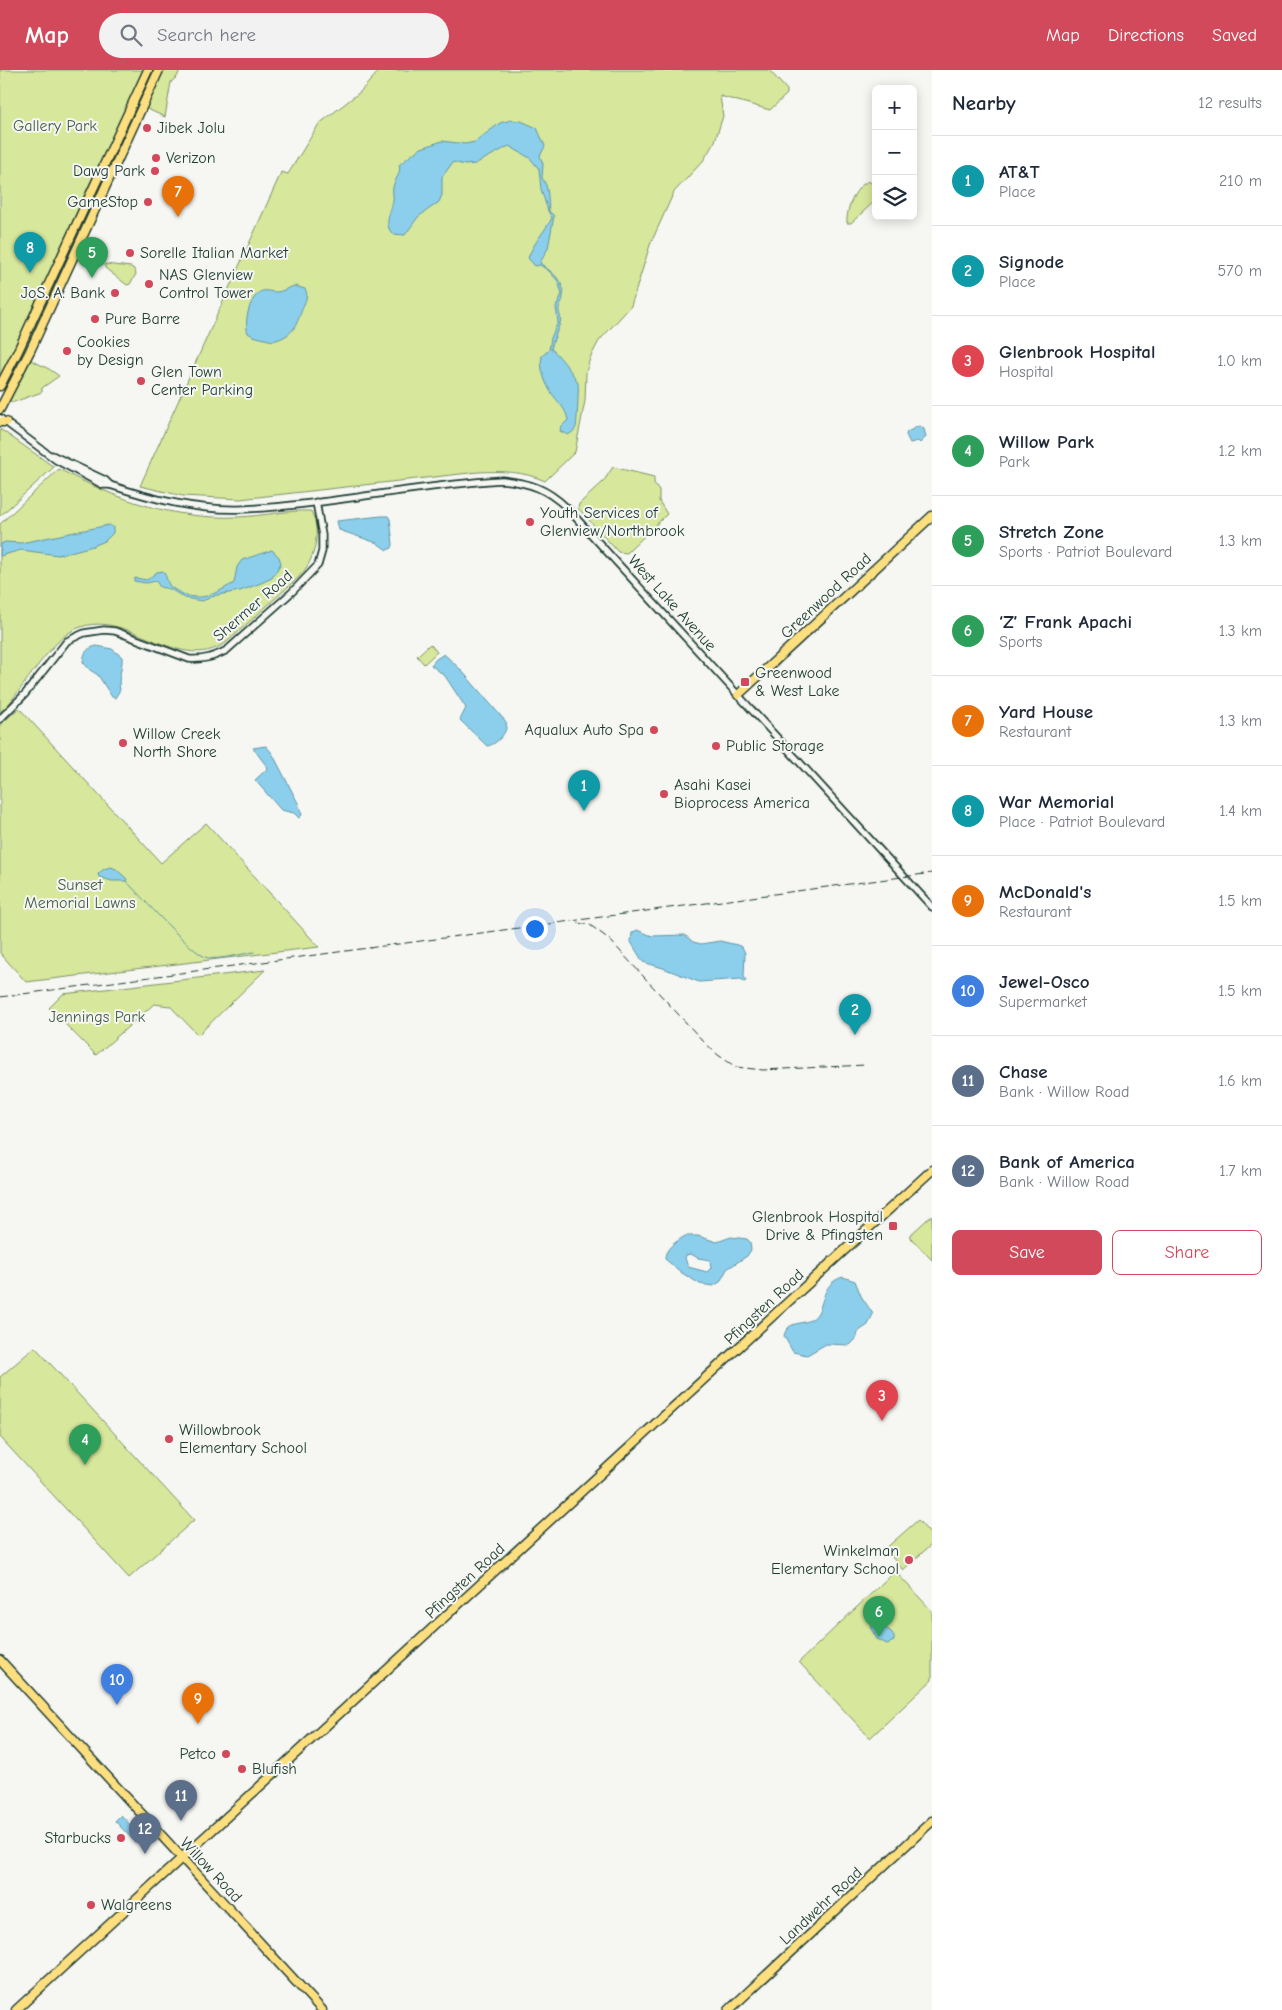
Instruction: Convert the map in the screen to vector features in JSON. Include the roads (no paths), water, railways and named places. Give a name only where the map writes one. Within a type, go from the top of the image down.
[{"type":"main road","points":[[0,386],[148,70]]},
{"type":"main road","points":[[0,409],[30,351],[159,70]]},
{"type":"main road","name":"Greenwood Road","points":[[738,696],[932,516]]},
{"type":"main road","name":"Pfingsten Road","points":[[16,2010],[932,1170]]},
{"type":"main road","name":"Willow Road","points":[[0,1660],[322,2010]]},
{"type":"main road","name":"Landwehr Road","points":[[729,2010],[932,1821]]},
{"type":"street","name":"West Lake Avenue","points":[[2,421],[56,460],[103,485],[110,485],[158,500],[199,506],[243,509],[316,502],[480,481],[502,480],[525,483],[540,488],[555,496],[567,508],[932,907]]},
{"type":"street","name":"Shermer Road","points":[[0,719],[25,694],[67,642],[84,632],[115,631],[189,659],[202,660],[227,650],[305,580],[318,565],[322,551],[322,536],[316,502]]},
{"type":"water","points":[[511,120],[521,121],[537,128],[545,146],[540,156],[543,164],[542,178],[547,189],[549,211],[554,216],[548,248],[540,263],[548,269],[560,281],[563,291],[563,300],[559,308],[560,321],[551,349],[565,364],[578,383],[576,427],[568,435],[560,431],[561,427],[568,420],[567,416],[548,387],[541,366],[542,356],[549,350],[551,338],[558,322],[556,307],[562,294],[558,281],[549,271],[540,265],[535,266],[528,258],[552,218],[548,211],[541,189],[539,169],[530,158],[509,146],[475,164],[465,165],[453,162],[442,177],[442,195],[439,202],[418,217],[405,235],[393,234],[388,226],[393,188],[400,168],[399,165],[419,149],[442,141],[465,144],[475,142],[500,123]]},
{"type":"water","points":[[295,286],[305,289],[307,296],[294,328],[286,336],[273,341],[248,333],[248,311],[256,295],[262,291],[278,292]]},
{"type":"water","points":[[919,426],[924,429],[926,437],[920,443],[918,441],[910,443],[906,435],[907,432]]},
{"type":"water","points":[[388,516],[390,519],[393,544],[392,548],[387,550],[377,543],[339,530],[337,521]]},
{"type":"water","points":[[109,525],[113,527],[113,533],[105,541],[93,546],[58,555],[21,550],[0,556],[1,544],[5,542],[21,543]]},
{"type":"water","points":[[272,550],[279,557],[281,563],[272,578],[240,591],[217,595],[202,601],[185,598],[170,589],[160,587],[156,581],[146,583],[134,581],[135,578],[147,580],[157,572],[163,571],[172,588],[189,596],[203,597],[234,583],[237,567],[242,560]]},
{"type":"water","points":[[97,646],[112,649],[122,657],[119,681],[120,690],[115,698],[112,697],[98,675],[83,662],[87,651]]},
{"type":"water","points":[[444,654],[461,670],[506,722],[504,734],[491,745],[487,746],[460,720],[466,708],[445,676],[431,665]]},
{"type":"water","points":[[266,746],[272,753],[298,803],[302,815],[299,818],[294,813],[281,810],[255,780],[268,768],[253,748]]},
{"type":"water","points":[[111,867],[127,879],[126,881],[112,881],[99,877],[98,874],[104,869]]},
{"type":"water","points":[[637,930],[652,936],[685,935],[693,942],[701,944],[720,941],[742,947],[745,953],[744,977],[746,980],[745,982],[741,979],[699,982],[643,962],[631,942],[632,933]]},
{"type":"water","points":[[685,1236],[698,1236],[717,1242],[731,1237],[747,1239],[750,1242],[751,1250],[747,1256],[727,1269],[720,1282],[713,1286],[700,1284],[682,1273],[665,1259],[669,1249]],"holes":[[[691,1254],[698,1258],[710,1260],[711,1268],[707,1272],[688,1267],[686,1255]]]},
{"type":"water","points":[[843,1277],[855,1281],[861,1296],[873,1314],[868,1325],[859,1331],[849,1345],[826,1344],[807,1355],[793,1352],[784,1336],[788,1328],[791,1325],[812,1319],[819,1310],[830,1285],[835,1280]]},
{"type":"water","points":[[874,1622],[878,1622],[891,1632],[894,1641],[887,1644],[877,1639],[870,1627]]},
{"type":"water","points":[[121,1815],[141,1837],[135,1842],[115,1821]]},
{"type":"waterway","points":[[126,881],[179,936],[191,947],[208,958],[254,952]]},
{"type":"railway","points":[[0,997],[932,873]]},
{"type":"railway","points":[[578,923],[590,925],[609,939],[702,1040],[718,1055],[736,1067],[763,1070],[866,1065]]},
{"type":"place","name":"Jibek Jolu","points":[[147,128]]},
{"type":"place","name":"Verizon","points":[[156,158]]},
{"type":"place","name":"Dawg Park","points":[[155,171]]},
{"type":"place","name":"GameStop","points":[[148,202]]},
{"type":"place","name":"Yard House","points":[[178,217]]},
{"type":"place","name":"Sorelle Italian Market","points":[[130,253]]},
{"type":"place","name":"War Memorial","points":[[30,273]]},
{"type":"place","name":"Stretch Zone","points":[[92,278]]},
{"type":"place","name":"NAS Glenview Control Tower","points":[[149,284]]},
{"type":"place","name":"JoS. A. Bank","points":[[115,293]]},
{"type":"place","name":"Pure Barre","points":[[95,319]]},
{"type":"place","name":"Cookies by Design","points":[[67,351]]},
{"type":"place","name":"Glen Town Center Parking","points":[[141,381]]},
{"type":"place","name":"Youth Services of Glenview/Northbrook","points":[[530,522]]},
{"type":"place","name":"Greenwood & West Lake","points":[[745,682]]},
{"type":"place","name":"Aqualux Auto Spa","points":[[654,730]]},
{"type":"place","name":"Willow Creek North Shore","points":[[123,743]]},
{"type":"place","name":"Public Storage","points":[[716,746]]},
{"type":"place","name":"Asahi Kasei Bioprocess America","points":[[664,794]]},
{"type":"place","name":"AT&T","points":[[584,811]]},
{"type":"place","name":"Signode","points":[[855,1035]]},
{"type":"place","name":"Glenbrook Hospital Drive & Pfingsten","points":[[893,1226]]},
{"type":"place","name":"Glenbrook Hospital","points":[[882,1421]]},
{"type":"place","name":"Willowbrook Elementary School","points":[[169,1439]]},
{"type":"place","name":"Willow Park","points":[[85,1465]]},
{"type":"place","name":"Winkelman Elementary School","points":[[909,1560]]},
{"type":"place","name":"‘Z’ Frank Apachi","points":[[879,1637]]},
{"type":"place","name":"Jewel-Osco","points":[[117,1705]]},
{"type":"place","name":"McDonald's","points":[[198,1724]]},
{"type":"place","name":"Petco","points":[[226,1754]]},
{"type":"place","name":"Blufish","points":[[242,1769]]},
{"type":"place","name":"Chase","points":[[181,1821]]},
{"type":"place","name":"Starbucks","points":[[121,1838]]},
{"type":"place","name":"Bank of America","points":[[145,1854]]},
{"type":"place","name":"Walgreens","points":[[91,1905]]},
{"type":"park label","name":"Gallery Park","points":[[55,126]]},
{"type":"park label","name":"Sunset Memorial Lawns","points":[[80,894]]},
{"type":"park label","name":"Jennings Park","points":[[97,1017]]}]
